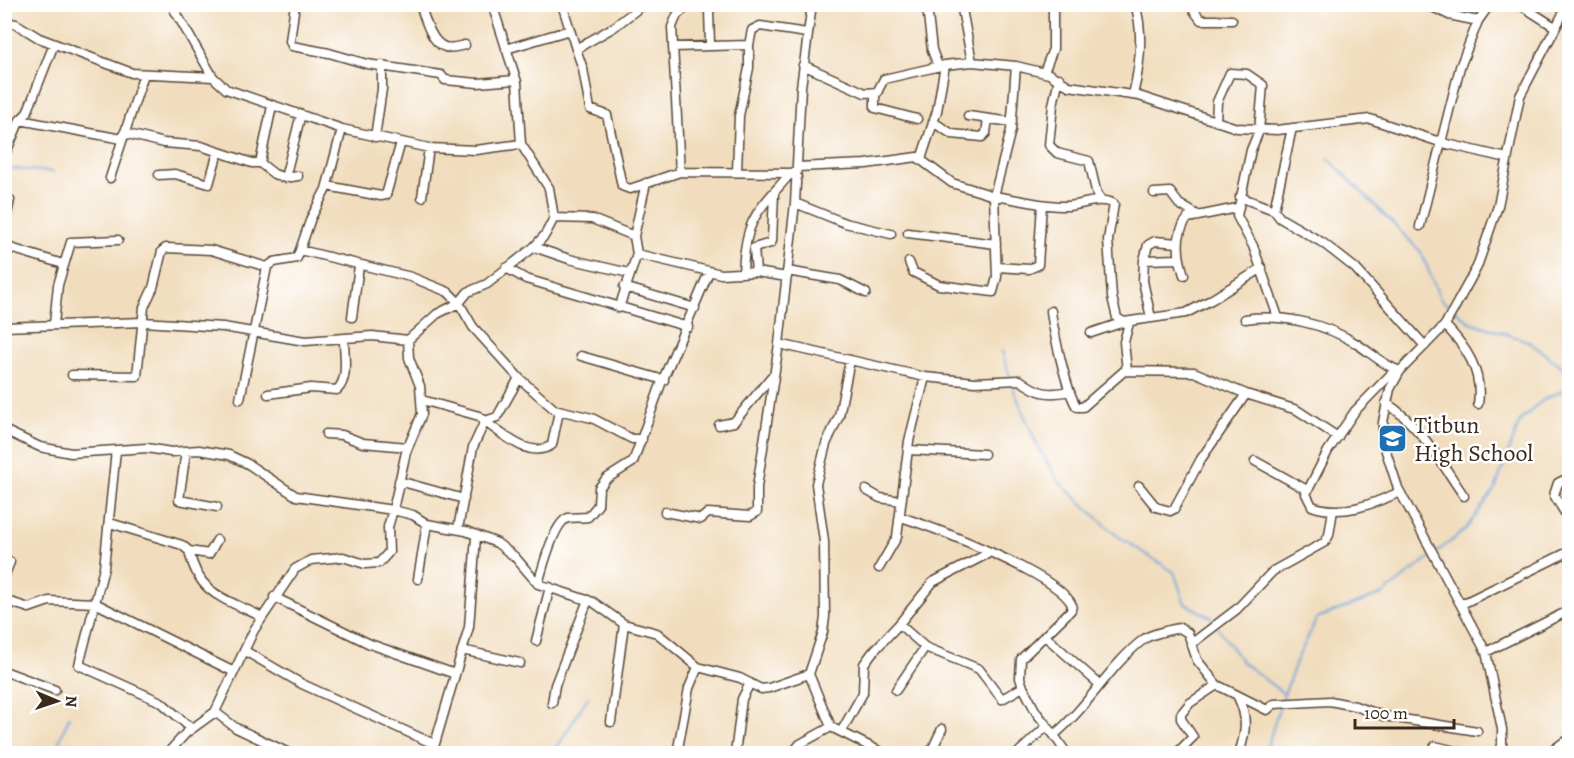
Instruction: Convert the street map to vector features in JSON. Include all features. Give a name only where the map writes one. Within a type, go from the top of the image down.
[{"type":"street","points":[[171,4],[213,77],[226,89],[342,129],[429,148],[476,150],[521,144]]},
{"type":"street","points":[[295,4],[290,41],[292,46],[329,53],[367,64],[441,75],[445,80],[456,83],[516,80]]},
{"type":"street","points":[[420,4],[427,24],[442,45],[446,48],[465,45]]},
{"type":"street","points":[[4,327],[143,322],[253,332],[305,341],[344,340],[372,336],[408,340],[437,314],[459,303],[468,292],[487,284],[534,246],[545,236],[554,218],[549,188],[521,144],[516,80],[492,4]]},
{"type":"street","points":[[562,4],[586,80],[590,109],[607,115],[622,186],[630,189],[680,172],[795,172],[911,156],[921,159],[952,183],[994,196],[1042,205],[1069,206],[1102,201],[1112,202],[1116,207],[1110,221],[1108,240],[1112,297],[1118,318],[1126,322]]},
{"type":"street","points":[[576,49],[614,27],[644,4]]},
{"type":"street","points":[[680,172],[673,47],[674,22],[677,15],[690,4]]},
{"type":"street","points":[[701,4],[709,10],[710,45]]},
{"type":"street","points":[[665,512],[693,519],[702,519],[708,513],[756,514],[757,488],[778,344],[795,202],[803,65],[812,4]]},
{"type":"street","points":[[972,62],[961,5],[973,4]]},
{"type":"street","points":[[1044,72],[1053,49],[1053,9],[1056,6],[1080,4]]},
{"type":"street","points":[[1133,94],[1138,75],[1140,45],[1139,16],[1135,4]]},
{"type":"street","points":[[1189,4],[1201,20],[1232,20]]},
{"type":"street","points":[[1426,4],[1449,15],[1478,21]]},
{"type":"street","points":[[1420,226],[1443,143],[1460,67],[1478,21],[1490,4]]},
{"type":"street","points":[[1519,4],[1556,27]]},
{"type":"street","points":[[1400,492],[1358,508],[1333,510],[1312,506],[1308,501],[1307,490],[1355,411],[1445,325],[1473,276],[1491,232],[1520,96],[1568,4]]},
{"type":"street","points":[[921,159],[933,122],[941,66],[927,7]]},
{"type":"street","points":[[4,22],[16,24],[54,44],[122,70],[144,74],[213,77]]},
{"type":"street","points":[[737,172],[739,116],[749,68],[748,45],[752,30],[757,26],[807,33]]},
{"type":"street","points":[[506,48],[570,30]]},
{"type":"street","points":[[4,157],[20,120],[27,113],[54,44]]},
{"type":"street","points":[[673,47],[748,45]]},
{"type":"street","points":[[917,119],[875,108],[875,96],[884,79],[941,66],[972,62],[1016,66],[1044,72],[1059,78],[1069,86],[1133,94],[1215,121],[1259,130],[1370,119],[1443,143],[1507,159]]},
{"type":"street","points":[[375,137],[382,89],[382,65]]},
{"type":"street","points":[[803,65],[866,93],[878,92]]},
{"type":"street","points":[[909,262],[913,272],[939,285],[988,293],[995,289],[997,267],[994,196],[1012,122],[1016,66]]},
{"type":"street","points":[[1215,121],[1217,102],[1230,73],[1247,74],[1263,85],[1259,130],[1237,208],[1238,223],[1253,246],[1278,317]]},
{"type":"street","points":[[110,178],[144,74]]},
{"type":"street","points":[[1059,78],[1053,105],[1049,145],[1058,153],[1089,161],[1097,195],[1102,201]]},
{"type":"street","points":[[260,163],[272,106]]},
{"type":"street","points":[[285,178],[301,114]]},
{"type":"street","points":[[968,116],[1012,122]]},
{"type":"street","points":[[933,122],[952,134],[982,137],[986,133],[988,119]]},
{"type":"street","points":[[20,120],[164,143],[201,146],[252,163],[260,163],[273,174],[285,178],[298,176]]},
{"type":"street","points":[[1274,210],[1292,128]]},
{"type":"street","points":[[240,399],[267,267],[274,261],[297,258],[311,218],[327,186],[342,129]]},
{"type":"street","points":[[327,186],[386,195],[401,142]]},
{"type":"street","points":[[422,197],[429,148]]},
{"type":"street","points":[[159,175],[175,174],[209,184],[218,152]]},
{"type":"street","points":[[743,273],[745,244],[752,220],[795,172]]},
{"type":"street","points":[[619,308],[624,287],[637,254],[634,236],[646,183]]},
{"type":"street","points":[[1154,193],[1170,192],[1179,204],[1200,217]]},
{"type":"street","points":[[756,272],[754,248],[771,243],[774,193]]},
{"type":"street","points":[[1240,197],[1274,210],[1280,218],[1323,243],[1355,268],[1425,346]]},
{"type":"street","points":[[4,228],[10,200]]},
{"type":"street","points":[[795,202],[845,223],[891,234]]},
{"type":"street","points":[[997,267],[1029,269],[1038,265],[1042,205]]},
{"type":"street","points":[[1184,275],[1179,259],[1178,243],[1184,222],[1188,218],[1237,208]]},
{"type":"street","points":[[554,218],[592,219],[634,236]]},
{"type":"street","points":[[908,232],[996,244]]},
{"type":"street","points":[[54,324],[63,264],[71,242],[118,240]]},
{"type":"street","points":[[1151,318],[1143,281],[1144,260],[1148,244],[1155,241],[1178,243]]},
{"type":"street","points":[[4,246],[63,264]]},
{"type":"street","points":[[534,246],[560,256],[629,273]]},
{"type":"street","points":[[72,375],[137,376],[144,307],[151,292],[162,251],[166,248],[211,250],[267,267]]},
{"type":"street","points":[[300,250],[420,280],[448,292],[459,303],[473,327],[519,378],[559,411],[592,418],[632,439],[642,439]]},
{"type":"street","points":[[637,254],[728,275],[756,272],[840,280],[866,293]]},
{"type":"street","points":[[1144,260],[1179,259]]},
{"type":"street","points":[[352,317],[359,266]]},
{"type":"street","points":[[506,268],[526,279],[688,327]]},
{"type":"street","points":[[1091,333],[1126,322],[1186,313],[1262,268]]},
{"type":"street","points":[[538,584],[548,550],[561,523],[567,518],[588,517],[594,512],[598,505],[599,488],[614,472],[633,462],[663,380],[710,272]]},
{"type":"street","points":[[624,287],[695,308]]},
{"type":"street","points":[[1051,310],[1053,332],[1063,360],[1069,391],[1076,407],[1083,407],[1119,373],[1127,371],[1194,372],[1246,394],[1297,410],[1338,437]]},
{"type":"street","points":[[1245,319],[1278,317],[1300,321],[1354,342],[1397,371]]},
{"type":"street","points":[[1126,322],[1124,342],[1127,371]]},
{"type":"street","points":[[1445,325],[1468,353],[1480,388],[1478,404]]},
{"type":"street","points":[[268,394],[311,388],[337,390],[343,383],[345,375],[344,340]]},
{"type":"street","points":[[173,752],[192,729],[215,712],[262,617],[295,569],[311,560],[343,556],[365,564],[379,563],[389,552],[388,527],[408,447],[419,424],[422,400],[420,386],[409,358],[408,340]]},
{"type":"street","points":[[778,344],[925,377],[975,382],[1020,380],[1031,389],[1052,395],[1069,391]]},
{"type":"street","points":[[581,356],[663,380]]},
{"type":"street","points":[[850,360],[839,416],[826,444],[816,484],[824,541],[825,617],[823,632],[809,674],[831,727],[885,753]]},
{"type":"street","points":[[1397,371],[1386,403],[1383,442],[1400,492],[1486,652],[1502,729],[1502,746],[1497,753]]},
{"type":"street","points":[[719,425],[734,422],[772,376]]},
{"type":"street","points":[[879,568],[894,545],[901,517],[911,428],[925,377]]},
{"type":"street","points":[[458,529],[473,447],[485,422],[497,417],[519,378]]},
{"type":"street","points":[[1139,486],[1156,507],[1170,511],[1174,509],[1201,459],[1246,394]]},
{"type":"street","points":[[422,400],[479,416],[508,440],[536,450],[552,445],[559,411]]},
{"type":"street","points":[[1386,403],[1397,410],[1426,441],[1464,496]]},
{"type":"street","points":[[4,430],[40,447],[71,453],[116,450],[199,450],[238,458],[286,491],[306,499],[393,510],[413,515],[427,524],[458,529],[505,549],[538,584],[588,600],[624,624],[642,627],[661,636],[698,667],[740,678],[761,688],[769,688],[809,674]]},
{"type":"street","points":[[326,434],[342,435],[363,443],[408,447]]},
{"type":"street","points":[[116,450],[104,568],[79,665],[161,702],[192,729]]},
{"type":"street","points":[[909,450],[984,454]]},
{"type":"street","points":[[186,451],[178,500],[217,507]]},
{"type":"street","points":[[1255,461],[1307,490]]},
{"type":"street","points":[[1569,477],[1558,483],[1554,495],[1569,521]]},
{"type":"street","points":[[399,481],[464,500]]},
{"type":"street","points":[[866,490],[880,498],[901,501]]},
{"type":"street","points":[[1191,644],[1237,609],[1274,571],[1325,542],[1329,535],[1333,510]]},
{"type":"street","points":[[901,517],[933,527],[989,553],[1056,586],[1070,600],[1071,610],[1021,659],[1020,678],[1047,726],[1067,753]]},
{"type":"street","points":[[110,523],[182,546],[189,551],[209,554],[217,540]]},
{"type":"street","points":[[418,579],[427,524]]},
{"type":"street","points":[[432,753],[462,650],[472,606],[476,537]]},
{"type":"street","points":[[189,551],[192,565],[205,588],[262,617]]},
{"type":"street","points":[[1462,604],[1569,551]]},
{"type":"street","points":[[841,732],[863,693],[866,661],[900,624],[933,582],[989,553]]},
{"type":"street","points":[[4,577],[10,562]]},
{"type":"street","points":[[536,641],[550,587]]},
{"type":"street","points":[[274,597],[360,640],[455,674]]},
{"type":"street","points":[[4,600],[29,608],[49,601],[95,603],[234,672]]},
{"type":"street","points":[[552,703],[555,685],[588,600]]},
{"type":"street","points":[[1486,652],[1569,610]]},
{"type":"street","points":[[611,722],[624,624]]},
{"type":"street","points":[[900,624],[926,647],[979,669],[1002,699],[1023,687]]},
{"type":"street","points":[[1054,735],[1081,710],[1098,684],[1145,638],[1180,628],[1188,633],[1197,660],[1217,685],[1267,710],[1274,704],[1330,701],[1355,706],[1384,716],[1477,731]]},
{"type":"street","points":[[1045,636],[1098,684]]},
{"type":"street","points":[[896,690],[926,647]]},
{"type":"street","points":[[462,650],[520,663]]},
{"type":"street","points":[[245,651],[302,684],[434,744]]},
{"type":"street","points":[[678,753],[689,688],[698,667]]},
{"type":"street","points":[[4,671],[55,690]]},
{"type":"street","points":[[735,753],[742,699],[750,683]]},
{"type":"street","points":[[1176,753],[1193,737],[1181,719],[1181,714],[1190,703],[1217,685]]},
{"type":"street","points":[[1238,697],[1246,712],[1246,732],[1239,753]]},
{"type":"street","points":[[215,712],[236,728],[291,753]]},
{"type":"street","points":[[1017,753],[1047,726]]},
{"type":"street","points":[[792,753],[800,744],[831,727]]},
{"type":"street","points":[[930,753],[942,729]]},
{"type":"street","points":[[1548,753],[1564,742],[1569,742]]},
{"type":"street","points":[[1430,753],[1435,746],[1468,753]]},
{"type":"waterway","points":[[1328,158],[1421,252],[1440,299],[1470,322],[1528,341],[1570,373]]},
{"type":"waterway","points":[[4,168],[53,172]]},
{"type":"waterway","points":[[1002,351],[1010,377]]},
{"type":"waterway","points":[[1011,383],[1037,445],[1059,482],[1116,535],[1174,572],[1185,604],[1211,617],[1215,623]]},
{"type":"waterway","points":[[1282,700],[1296,662],[1317,618],[1383,594],[1465,530],[1495,489],[1520,421],[1543,400],[1570,387]]},
{"type":"waterway","points":[[1218,628],[1242,662],[1284,694]]},
{"type":"waterway","points":[[553,754],[588,697]]},
{"type":"waterway","points":[[1265,754],[1280,705]]},
{"type":"waterway","points":[[54,754],[69,717]]},
{"type":"place","name":"Titbun High School","points":[[1393,439]]}]
